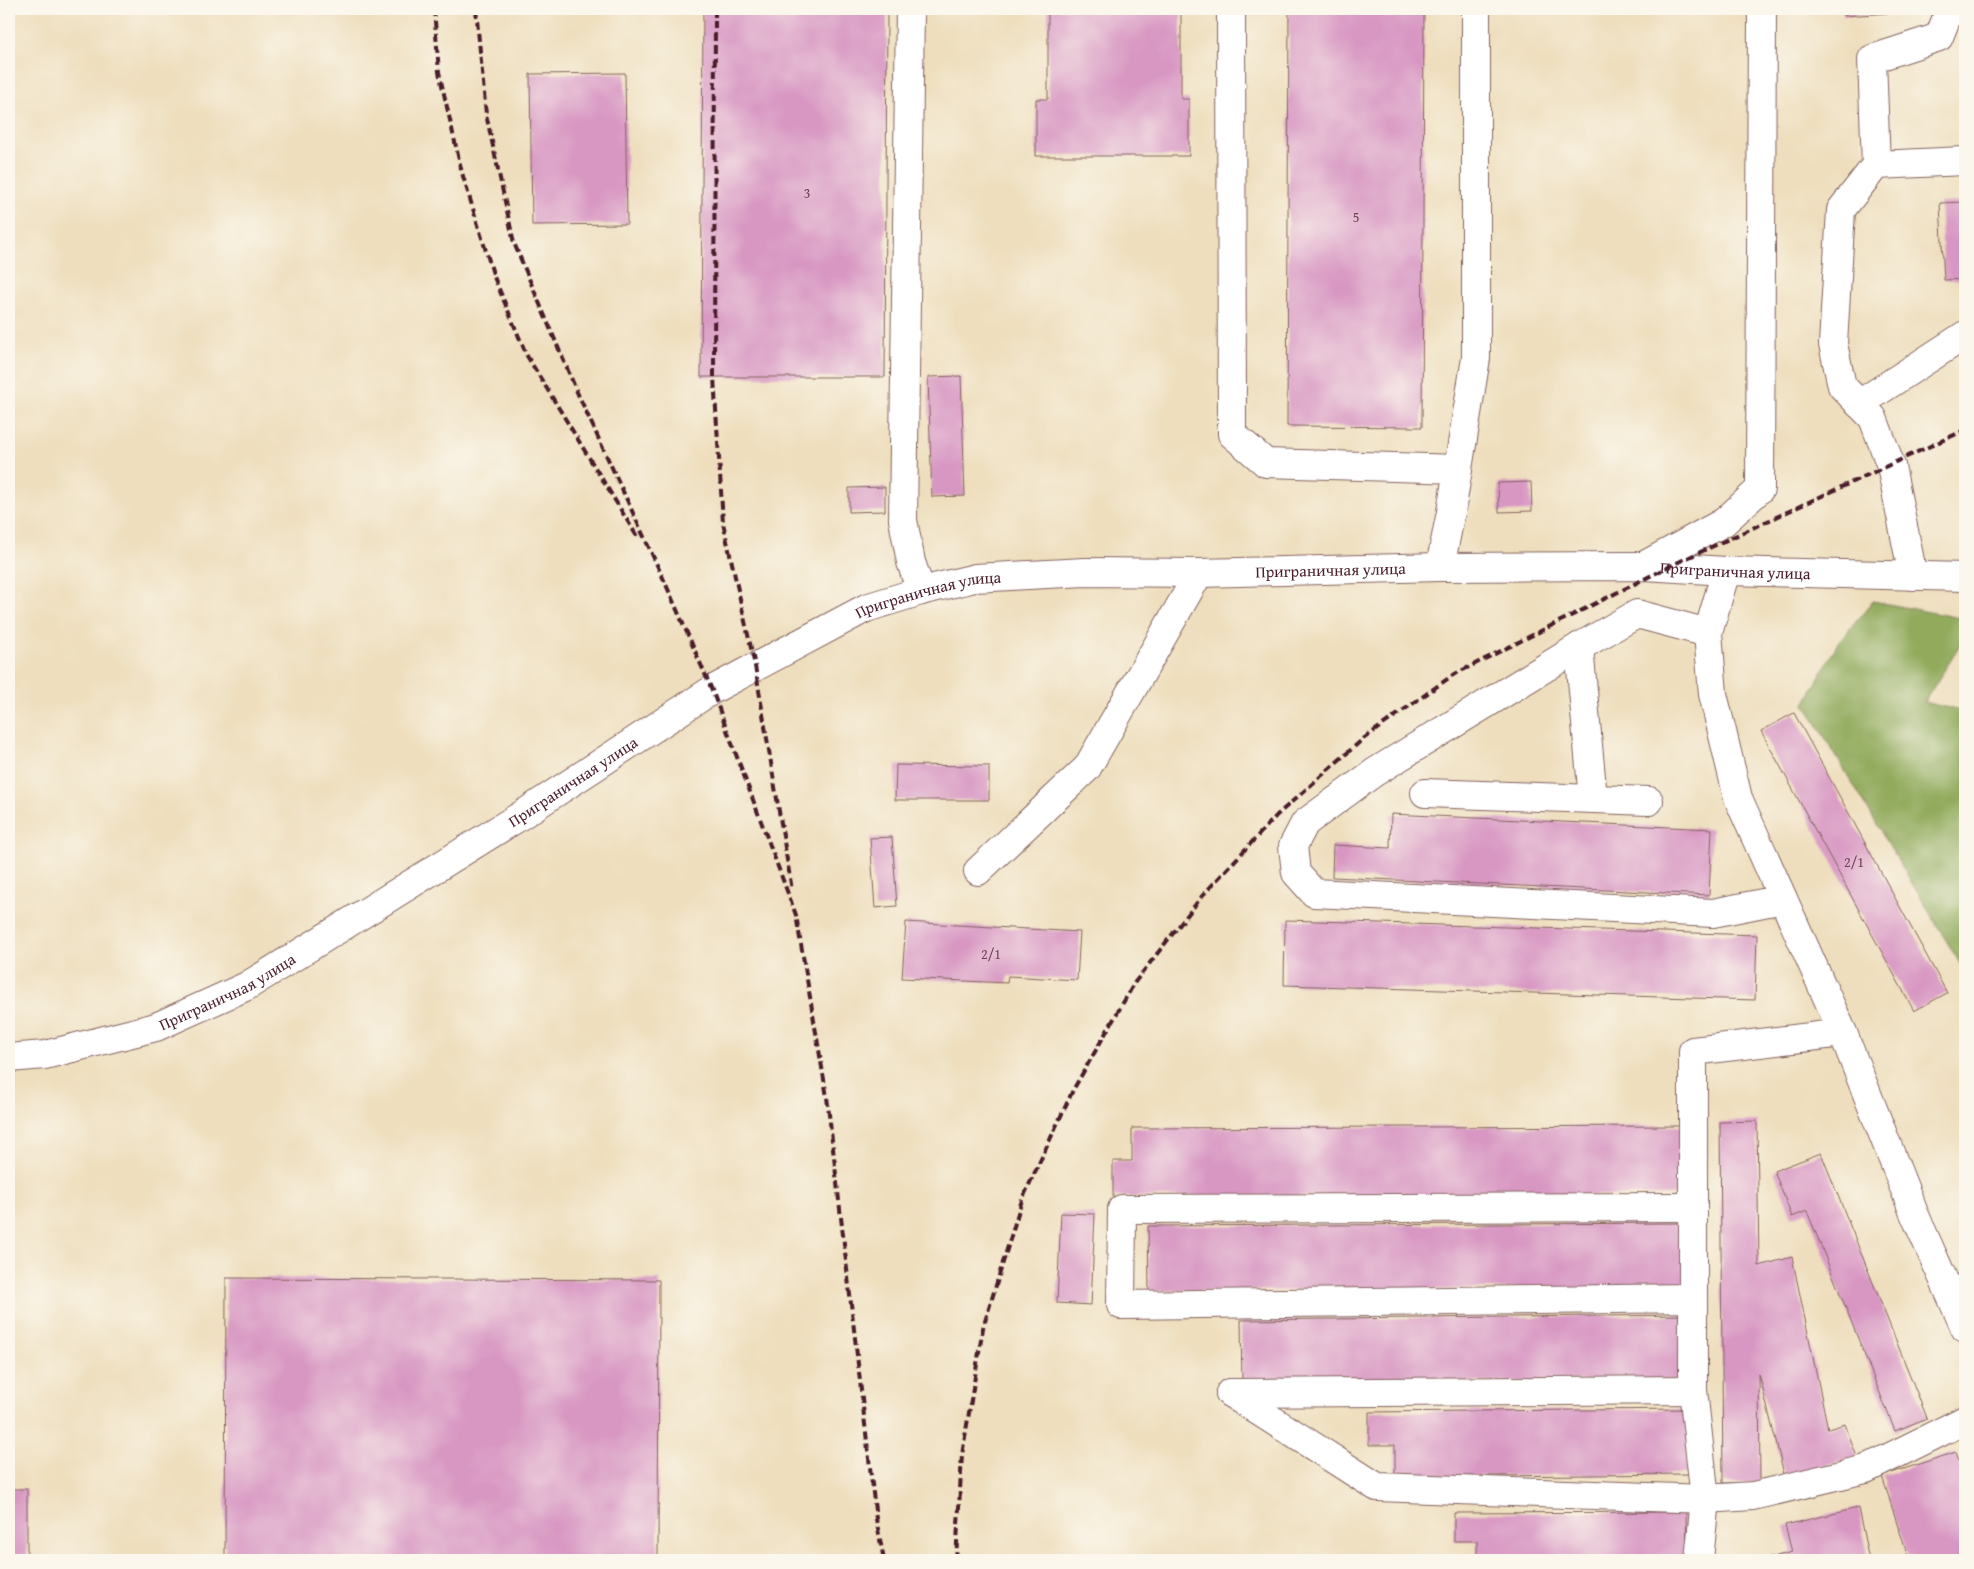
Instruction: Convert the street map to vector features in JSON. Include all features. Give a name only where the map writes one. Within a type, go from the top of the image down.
[{"type":"street","points":[[910,9],[903,520],[911,562],[921,591]]},
{"type":"street","points":[[1231,9],[1232,434],[1266,463],[1458,469]]},
{"type":"street","points":[[1440,567],[1476,358],[1476,9]]},
{"type":"street","points":[[1644,566],[1724,522],[1760,489],[1762,9]]},
{"type":"street","points":[[1913,576],[1891,466],[1873,418],[1842,386],[1833,344],[1841,210],[1876,165],[1872,59],[1939,37],[1950,9]]},
{"type":"street","points":[[1876,165],[1965,161]]},
{"type":"street","points":[[1860,404],[1965,335]]},
{"type":"street","name":"Приграничная улица","points":[[9,1058],[45,1054],[156,1027],[248,986],[518,818],[712,690],[866,608],[921,591],[975,578],[1085,572],[1199,573],[1440,567],[1670,566],[1726,571],[1965,577]]},
{"type":"street","points":[[1726,571],[1708,634],[1713,694],[1738,798],[1843,1033],[1914,1213],[1965,1328]]},
{"type":"street","points":[[978,871],[1087,768],[1199,573]]},
{"type":"street","points":[[1708,634],[1637,614],[1579,647],[1375,772],[1305,823],[1293,846],[1296,873],[1314,893],[1714,913],[1783,899]]},
{"type":"street","points":[[1579,647],[1593,799]]},
{"type":"street","points":[[1425,793],[1649,801]]},
{"type":"street","points":[[1699,1560],[1705,1500],[1693,1390],[1693,1051],[1843,1033]]},
{"type":"street","points":[[1693,1207],[1122,1209],[1121,1305],[1693,1298]]},
{"type":"street","points":[[1693,1390],[1230,1393],[1377,1487],[1705,1500],[1753,1496],[1866,1469],[1965,1420]]},
{"type":"green space","points":[[1873,601],[1965,619],[1965,638],[1924,702],[1965,712],[1965,972],[1805,704],[1836,646]]},
{"type":"building","points":[[703,9],[887,9],[885,377],[701,377]]},
{"type":"building","points":[[1048,9],[1181,9],[1181,99],[1189,99],[1189,156],[1036,156],[1036,99],[1048,99]]},
{"type":"building","points":[[1289,9],[1424,9],[1422,427],[1287,426]]},
{"type":"building","points":[[1843,9],[1924,9],[1924,11],[1843,16]]},
{"type":"building","points":[[625,73],[627,224],[532,225],[530,74]]},
{"type":"building","points":[[1965,202],[1965,279],[1944,280],[1940,203]]},
{"type":"building","points":[[961,376],[965,496],[932,497],[928,377]]},
{"type":"building","points":[[1531,482],[1532,511],[1499,512],[1498,483]]},
{"type":"building","points":[[885,487],[885,511],[849,512],[849,488]]},
{"type":"building","points":[[1794,713],[1947,993],[1914,1011],[1761,731]]},
{"type":"building","points":[[896,765],[989,766],[989,800],[895,800]]},
{"type":"building","points":[[1391,814],[1712,829],[1709,895],[1332,877],[1333,845],[1390,848]]},
{"type":"building","points":[[892,837],[897,906],[875,908],[870,838]]},
{"type":"building","points":[[1285,920],[1757,935],[1755,1000],[1284,985]]},
{"type":"building","points":[[906,922],[1080,932],[1077,980],[1008,976],[1007,983],[902,978]]},
{"type":"building","points":[[1757,1121],[1759,1266],[1792,1257],[1828,1429],[1845,1424],[1857,1457],[1785,1478],[1759,1374],[1760,1483],[1723,1483],[1720,1122]]},
{"type":"building","points":[[1684,1126],[1685,1195],[1113,1197],[1113,1161],[1132,1161],[1132,1128]]},
{"type":"building","points":[[1821,1153],[1927,1418],[1895,1431],[1807,1211],[1792,1217],[1774,1171]]},
{"type":"building","points":[[1061,1213],[1095,1214],[1091,1305],[1057,1303]]},
{"type":"building","points":[[1686,1223],[1686,1288],[1149,1291],[1148,1226]]},
{"type":"building","points":[[226,1278],[659,1280],[658,1560],[225,1560]]},
{"type":"building","points":[[1686,1315],[1687,1380],[1242,1385],[1241,1320]]},
{"type":"building","points":[[1687,1409],[1688,1474],[1395,1477],[1395,1445],[1369,1445],[1369,1412]]},
{"type":"building","points":[[1956,1452],[1965,1480],[1965,1560],[1909,1560],[1882,1476]]},
{"type":"building","points":[[9,1489],[27,1489],[27,1560],[9,1560]]},
{"type":"building","points":[[1858,1508],[1869,1560],[1762,1560],[1792,1552],[1785,1525]]},
{"type":"building","points":[[1686,1512],[1687,1560],[1477,1560],[1477,1541],[1454,1541],[1454,1513]]},
{"type":"railway","points":[[434,9],[439,72],[462,173],[494,277],[527,356],[638,538]]},
{"type":"railway","points":[[476,9],[486,114],[514,243],[577,392],[664,580],[712,690],[796,915],[827,1097],[876,1519],[884,1560]]},
{"type":"railway","points":[[715,9],[714,377],[723,523],[755,666],[792,890]]},
{"type":"railway","points":[[956,1560],[962,1455],[983,1328],[1022,1200],[1073,1090],[1135,982],[1203,895],[1277,815],[1363,739],[1453,675],[1670,566],[1965,430]]}]
